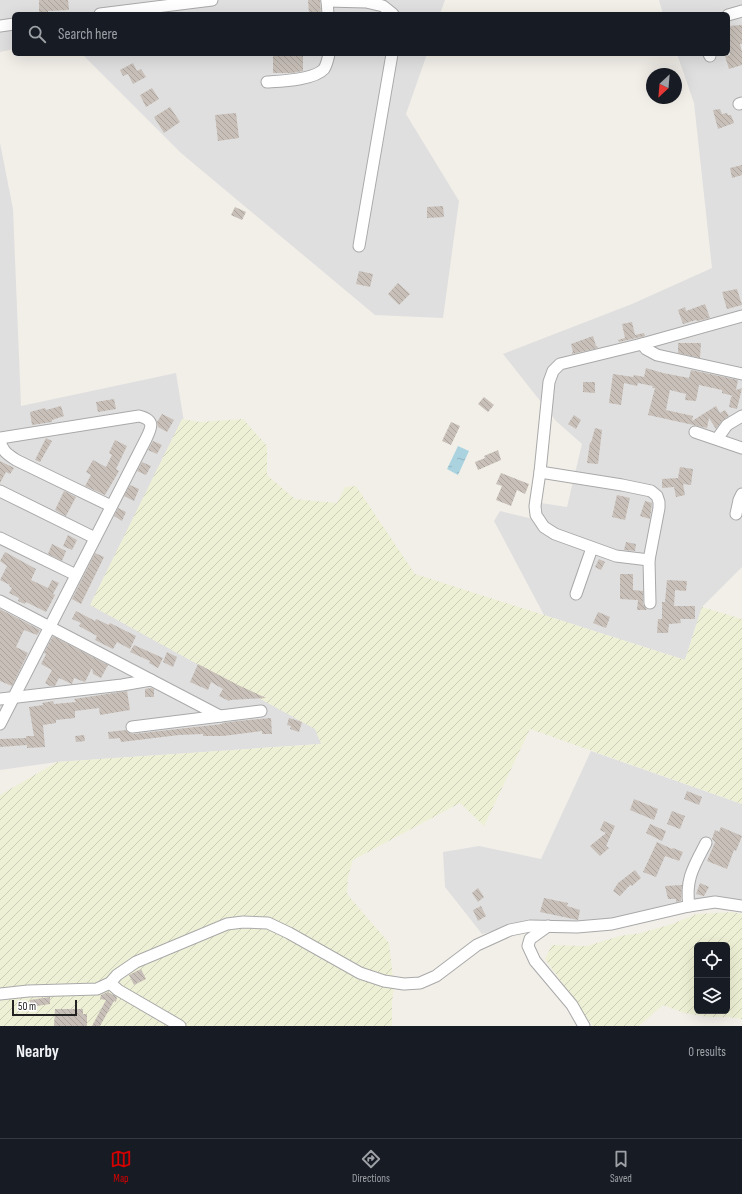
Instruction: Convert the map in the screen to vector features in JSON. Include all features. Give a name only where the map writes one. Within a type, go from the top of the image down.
[{"type":"street","points":[[116,12],[212,0]]},
{"type":"street","points":[[328,12],[327,1],[366,2],[383,6],[390,12]]},
{"type":"street","points":[[730,14],[742,10]]},
{"type":"street","points":[[0,26],[12,24]]},
{"type":"street","points":[[267,82],[313,76],[324,69],[329,56]]},
{"type":"street","points":[[359,246],[392,56]]},
{"type":"street","points":[[649,560],[616,556],[555,534],[544,527],[536,516],[535,506],[549,382],[553,371],[560,364],[642,344],[742,316]]},
{"type":"street","points":[[657,354],[660,339]]},
{"type":"street","points":[[642,344],[646,349],[657,354],[742,374]]},
{"type":"street","points":[[0,724],[95,538],[112,506],[150,432],[150,422],[147,418],[139,416],[0,439],[1,447],[6,454],[16,460],[112,506]]},
{"type":"street","points":[[717,439],[727,426],[742,416]]},
{"type":"street","points":[[695,432],[742,448]]},
{"type":"street","points":[[540,472],[622,485],[651,491],[657,496],[659,502],[649,560],[650,603]]},
{"type":"street","points":[[0,491],[95,538]]},
{"type":"street","points":[[736,514],[742,494]]},
{"type":"street","points":[[0,538],[76,575]]},
{"type":"street","points":[[576,594],[592,548]]},
{"type":"street","points":[[0,602],[220,716]]},
{"type":"street","points":[[0,699],[122,685],[151,680]]},
{"type":"street","points":[[132,727],[261,711]]},
{"type":"street","points":[[689,906],[688,883],[692,870],[706,844]]},
{"type":"street","points":[[0,994],[28,991],[96,989],[110,983],[136,962],[227,924],[243,922],[268,923],[289,933],[360,973],[384,981],[404,984],[420,983],[436,976],[477,945],[510,930],[530,926],[577,927],[612,924],[689,906],[715,902],[742,906]]},
{"type":"street","points":[[549,926],[530,939],[528,946],[535,961],[572,1005],[584,1026]]},
{"type":"street","points":[[110,983],[118,990],[180,1026]]},
{"type":"shaded area","points":[[0,0],[445,0],[441,12],[12,12],[12,49],[0,52]]},
{"type":"shaded area","points":[[659,0],[742,0],[742,567],[702,607],[685,660],[544,615],[494,521],[500,511],[533,519],[541,503],[567,507],[582,444],[556,421],[503,354],[632,304],[712,268],[694,103],[678,56],[730,56],[730,12],[662,12]]},
{"type":"shaded area","points":[[84,56],[426,56],[406,114],[459,201],[443,318],[375,315],[181,153]]},
{"type":"shaded area","points":[[0,143],[13,209],[21,406],[176,373],[184,422],[330,732],[321,744],[57,762],[0,770]]},
{"type":"shaded area","points":[[591,751],[742,804],[742,905],[717,903],[580,929],[526,922],[482,934],[445,887],[443,852],[479,846],[541,859]]},
{"type":"green space","points":[[182,419],[200,422],[243,419],[267,446],[267,475],[295,499],[337,503],[345,487],[356,486],[415,574],[685,660],[702,607],[742,619],[742,804],[530,729],[484,826],[460,803],[353,860],[348,877],[347,894],[389,943],[394,986],[392,1026],[0,1026],[0,795],[57,762],[321,744],[315,729],[90,605]]},
{"type":"green space","points":[[732,912],[742,914],[742,1019],[729,1017],[708,1017],[684,1013],[663,1005],[639,1026],[593,1026],[545,959],[552,945],[587,946],[620,936],[641,933],[672,924],[697,914]]},
{"type":"water","points":[[458,446],[469,451],[458,475],[447,469]]},
{"type":"building","points":[[39,0],[68,0],[69,10],[39,12]]},
{"type":"building","points":[[308,0],[320,0],[321,12],[309,12]]},
{"type":"building","points":[[742,25],[742,44],[740,44],[742,52],[742,65],[729,69],[725,56],[730,56],[730,26]]},
{"type":"building","points":[[273,56],[303,56],[303,71],[292,73],[273,73]]},
{"type":"building","points":[[133,63],[137,71],[141,69],[146,77],[133,84],[128,74],[123,76],[120,70]]},
{"type":"building","points":[[152,88],[159,99],[146,107],[140,95]]},
{"type":"building","points":[[170,107],[180,122],[164,133],[154,117]]},
{"type":"building","points":[[720,109],[722,114],[727,113],[728,115],[731,115],[734,123],[718,129],[713,110]]},
{"type":"building","points":[[236,113],[239,138],[218,141],[215,115]]},
{"type":"building","points":[[742,165],[742,175],[732,178],[730,168]]},
{"type":"building","points":[[443,206],[444,217],[427,218],[427,207]]},
{"type":"building","points":[[235,207],[246,212],[242,220],[231,215]]},
{"type":"building","points":[[359,271],[373,274],[370,287],[356,284]]},
{"type":"building","points":[[398,283],[410,294],[399,305],[388,294]]},
{"type":"building","points":[[737,289],[742,305],[727,309],[722,292]]},
{"type":"building","points":[[705,304],[710,318],[683,324],[678,310],[685,307],[686,311]]},
{"type":"building","points":[[632,322],[635,335],[644,333],[645,336],[619,342],[618,340],[625,338],[622,324]]},
{"type":"building","points":[[593,336],[598,348],[572,354],[571,344]]},
{"type":"building","points":[[678,343],[701,343],[700,358],[678,353]]},
{"type":"building","points":[[646,368],[689,378],[691,370],[738,380],[736,390],[742,388],[737,409],[729,407],[731,397],[733,396],[722,393],[722,390],[699,385],[696,401],[685,400],[686,394],[670,390],[666,410],[693,416],[692,421],[716,406],[720,413],[725,410],[729,416],[722,421],[716,429],[709,418],[707,428],[648,415],[655,388],[652,388],[653,386],[638,383],[637,386],[624,383],[621,405],[609,403],[613,374],[644,377]]},
{"type":"building","points":[[583,382],[595,382],[595,393],[583,392]]},
{"type":"building","points":[[484,397],[494,405],[488,412],[478,404]]},
{"type":"building","points":[[114,399],[116,409],[98,412],[96,402]]},
{"type":"building","points":[[61,406],[64,416],[52,420],[52,422],[32,425],[30,412]]},
{"type":"building","points":[[162,414],[174,420],[167,432],[158,427],[157,422]]},
{"type":"building","points":[[574,415],[581,420],[576,429],[568,424]]},
{"type":"building","points":[[451,422],[460,426],[451,445],[442,441]]},
{"type":"building","points":[[595,428],[602,430],[598,464],[587,463],[590,442],[591,443]]},
{"type":"building","points":[[46,438],[52,441],[40,462],[35,460]]},
{"type":"building","points":[[115,440],[127,446],[116,469],[119,471],[105,495],[85,486],[91,475],[86,472],[93,460],[106,467],[112,455],[109,453]]},
{"type":"building","points":[[153,441],[162,445],[157,454],[148,450]]},
{"type":"building","points":[[498,450],[501,460],[478,470],[475,462]]},
{"type":"building","points":[[0,461],[14,468],[10,474],[6,472],[0,483]]},
{"type":"building","points":[[142,462],[151,466],[146,475],[137,471]]},
{"type":"building","points":[[680,467],[693,469],[691,485],[683,484],[685,495],[676,497],[674,487],[662,488],[662,479],[678,478]]},
{"type":"building","points":[[501,473],[529,484],[525,494],[517,490],[511,506],[496,500],[502,486],[496,484]]},
{"type":"building","points":[[130,485],[139,489],[134,501],[124,496]]},
{"type":"building","points":[[64,491],[76,497],[66,516],[55,510]]},
{"type":"building","points":[[617,495],[630,498],[625,520],[612,517]]},
{"type":"building","points":[[645,501],[652,503],[650,519],[640,516]]},
{"type":"building","points":[[118,508],[126,512],[122,521],[114,516]]},
{"type":"building","points":[[68,535],[77,540],[72,550],[63,546]]},
{"type":"building","points":[[626,542],[636,544],[635,551],[624,550]]},
{"type":"building","points":[[52,544],[66,551],[62,561],[48,554]]},
{"type":"building","points":[[5,552],[36,569],[31,580],[48,588],[52,580],[59,583],[53,594],[55,595],[46,612],[26,602],[25,604],[18,601],[19,598],[9,593],[12,588],[9,586],[10,585],[0,580],[7,566],[0,561]]},
{"type":"building","points":[[95,553],[104,557],[81,604],[72,599]]},
{"type":"building","points":[[599,559],[605,562],[601,570],[595,567]]},
{"type":"building","points":[[620,574],[633,574],[633,590],[643,591],[643,604],[647,610],[637,610],[638,600],[620,599]]},
{"type":"building","points":[[667,580],[687,581],[686,591],[675,590],[674,606],[695,606],[695,619],[680,619],[681,623],[669,624],[668,633],[657,633],[658,619],[662,619],[662,602],[665,602]]},
{"type":"building","points":[[0,609],[40,630],[37,635],[24,630],[16,647],[28,653],[12,686],[0,681]]},
{"type":"building","points":[[76,611],[95,621],[96,619],[109,625],[110,623],[136,636],[130,649],[117,642],[113,649],[95,640],[97,636],[79,626],[81,623],[72,619]]},
{"type":"building","points":[[598,612],[610,617],[606,628],[593,623]]},
{"type":"building","points":[[53,636],[108,665],[101,678],[93,674],[92,668],[85,682],[74,678],[72,684],[59,678],[55,686],[50,686],[45,683],[52,670],[41,664],[46,654],[44,653]]},
{"type":"building","points":[[134,645],[163,658],[158,668],[149,663],[150,661],[130,652]]},
{"type":"building","points":[[167,652],[177,657],[173,667],[163,662]]},
{"type":"building","points":[[198,664],[266,698],[229,701],[219,696],[223,689],[211,682],[208,690],[190,682]]},
{"type":"building","points":[[145,689],[154,689],[154,697],[145,697]]},
{"type":"building","points":[[127,691],[130,710],[100,715],[99,708],[75,711],[75,718],[56,720],[56,723],[43,725],[45,747],[27,748],[27,745],[0,747],[0,739],[26,738],[26,736],[34,736],[29,707],[43,705],[42,703],[53,701],[54,704],[76,702],[74,699]]},
{"type":"building","points":[[271,718],[272,734],[262,734],[262,731],[223,736],[203,736],[203,734],[179,735],[121,742],[120,738],[109,739],[108,732],[126,730],[133,734]]},
{"type":"building","points":[[289,718],[302,722],[299,732],[290,729],[291,726],[287,725]]},
{"type":"building","points":[[84,735],[85,741],[76,742],[75,736]]},
{"type":"building","points":[[687,791],[702,797],[699,805],[684,799]]},
{"type":"building","points":[[634,799],[658,809],[654,820],[630,810]]},
{"type":"building","points":[[672,811],[685,816],[680,829],[667,824]]},
{"type":"building","points":[[604,821],[615,826],[606,846],[609,848],[600,856],[590,846],[606,833],[600,830]]},
{"type":"building","points":[[650,824],[666,831],[662,841],[646,833]]},
{"type":"building","points":[[721,827],[742,836],[736,851],[734,850],[727,869],[707,861],[715,842],[712,839],[715,830],[719,832]]},
{"type":"building","points":[[657,842],[683,852],[679,861],[665,856],[656,877],[643,872]]},
{"type":"building","points":[[635,870],[641,878],[632,886],[630,885],[620,896],[613,891],[618,883]]},
{"type":"building","points":[[700,883],[709,887],[704,896],[696,894]]},
{"type":"building","points":[[682,885],[681,901],[676,902],[676,899],[668,899],[665,886]]},
{"type":"building","points":[[478,888],[484,897],[478,902],[472,893]]},
{"type":"building","points":[[544,898],[568,903],[567,906],[580,910],[578,920],[540,912]]},
{"type":"building","points":[[481,906],[486,916],[478,921],[473,910]]},
{"type":"building","points":[[141,969],[146,979],[134,985],[129,975]]},
{"type":"building","points":[[108,992],[117,997],[116,1002],[114,1001],[100,1026],[92,1026],[106,1000],[100,999],[101,995]]},
{"type":"building","points":[[50,997],[50,1004],[30,1007],[30,1000]]},
{"type":"building","points":[[55,1009],[83,1009],[83,1014],[87,1014],[87,1026],[54,1026]]}]
